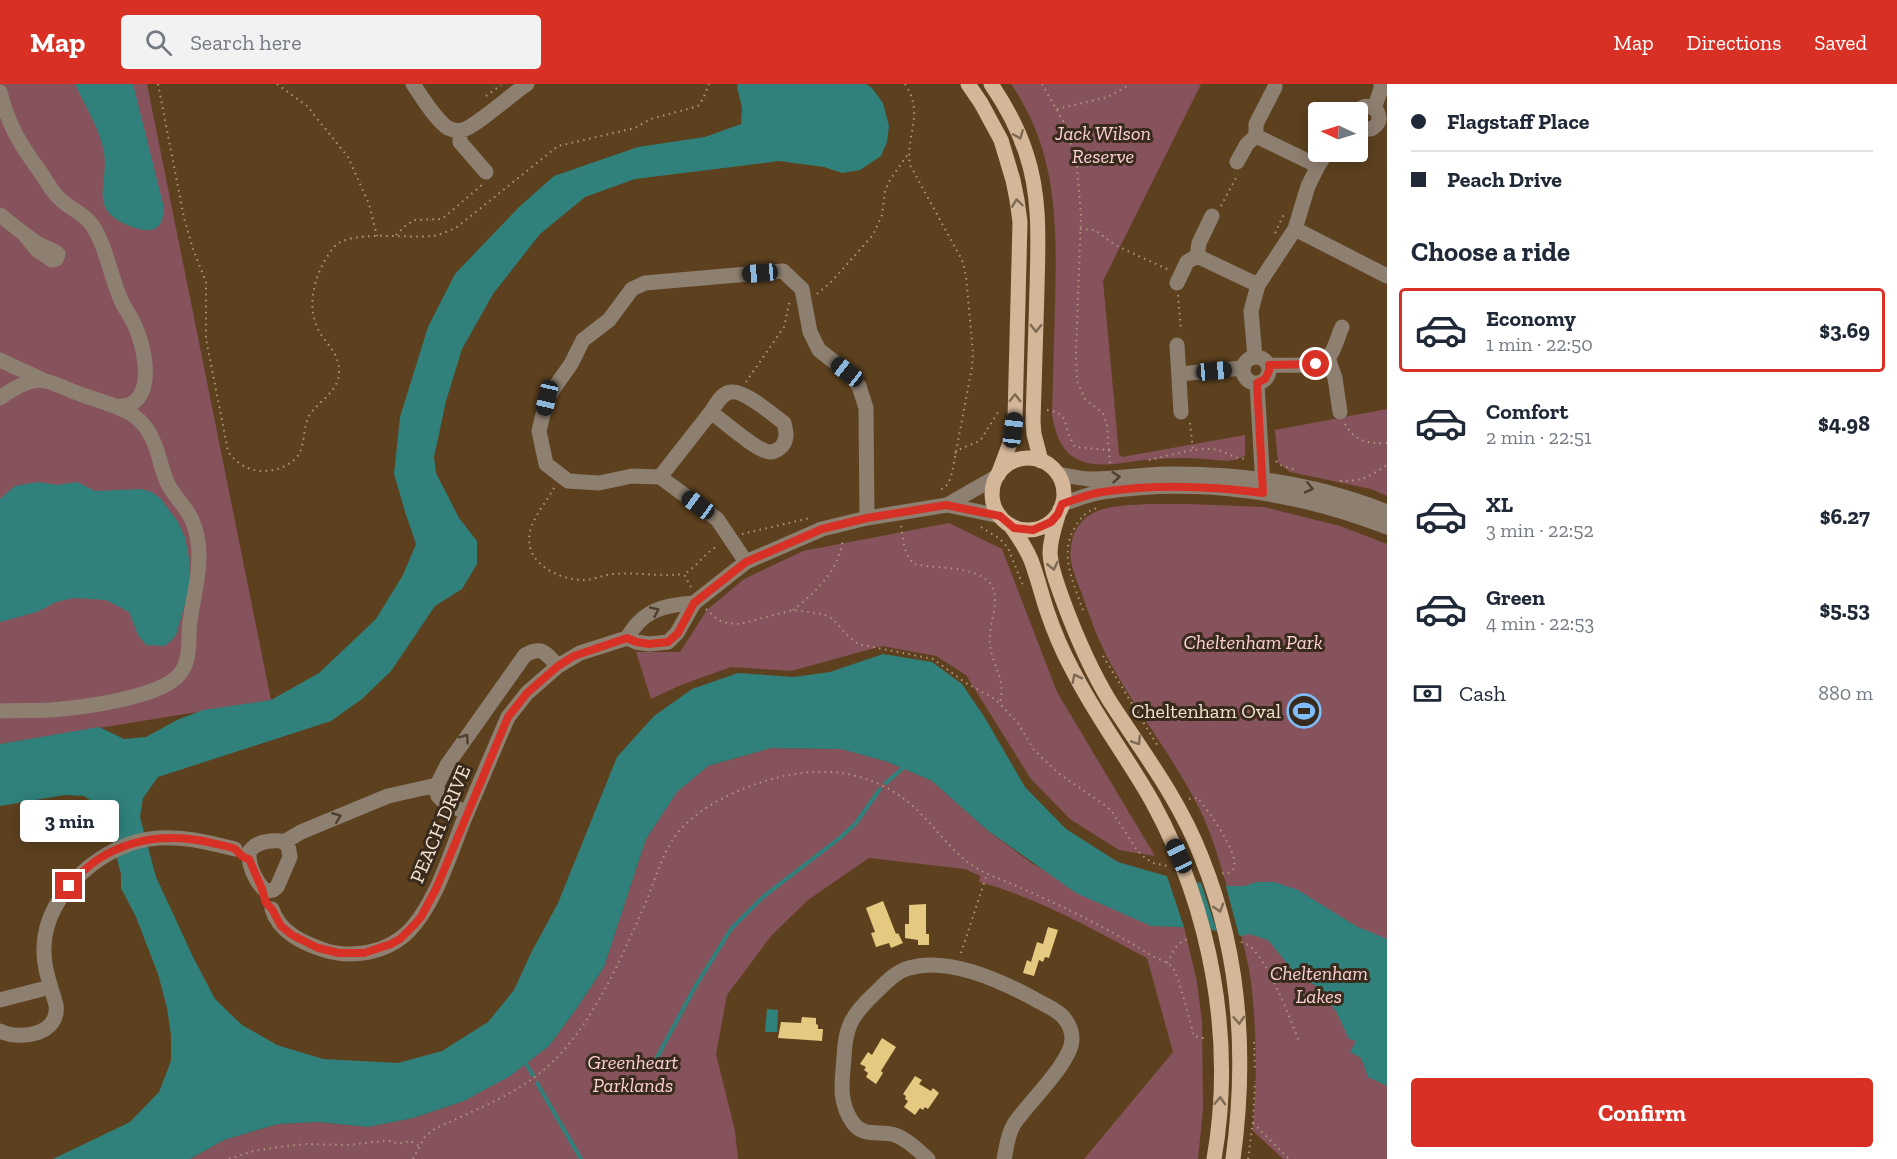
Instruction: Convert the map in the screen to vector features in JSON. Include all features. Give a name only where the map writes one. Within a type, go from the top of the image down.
[{"type":"main road","points":[[968,84],[1001,140],[1013,180],[1020,222],[1015,418],[1010,443],[993,486],[993,500],[1031,560],[1046,609],[1087,698],[1153,803],[1175,862],[1196,905],[1210,960],[1219,1018],[1220,1115],[1214,1159]]},
{"type":"main road","points":[[991,84],[1011,115],[1027,153],[1036,196],[1038,241],[1033,422],[1041,460]]},
{"type":"main road","points":[[997,476],[1005,466],[1014,461],[1030,458],[1041,460],[1058,474],[1064,490],[1050,553],[1056,579],[1072,625],[1096,676],[1182,814],[1201,855],[1221,915],[1232,962],[1239,1014],[1238,1116],[1233,1159]]},
{"type":"main road","points":[[1005,521],[1024,530],[1038,529],[1051,522],[1061,507]]},
{"type":"street","points":[[413,84],[429,108],[446,126],[459,131],[472,125],[527,84]]},
{"type":"street","points":[[1368,106],[1374,108],[1381,84]]},
{"type":"street","points":[[1256,136],[1256,124],[1275,87]]},
{"type":"street","points":[[0,92],[16,137],[25,151],[59,198],[85,216],[92,225],[143,348],[145,384],[139,398],[123,406],[112,406]]},
{"type":"street","points":[[459,131],[459,142],[487,176]]},
{"type":"street","points":[[1236,162],[1246,144],[1256,136]]},
{"type":"street","points":[[1256,136],[1318,166]]},
{"type":"street","points":[[1255,357],[1251,311],[1258,285],[1295,229],[1308,186],[1321,162]]},
{"type":"street","points":[[0,215],[26,235]]},
{"type":"street","points":[[1197,256],[1199,243],[1212,216]]},
{"type":"street","points":[[1295,229],[1387,276]]},
{"type":"street","points":[[1179,280],[1187,262],[1197,256]]},
{"type":"street","points":[[1197,256],[1258,285]]},
{"type":"street","points":[[746,562],[717,519],[660,477],[632,476],[599,483],[568,481],[546,464],[539,431],[547,398],[571,364],[583,340],[609,320],[632,289],[645,283],[783,271],[803,294],[810,332],[819,351],[847,372],[859,386],[866,408],[867,518]]},
{"type":"street","points":[[1269,365],[1316,364],[1328,358],[1342,327]]},
{"type":"street","points":[[1177,345],[1181,412]]},
{"type":"street","points":[[1255,357],[1262,358],[1269,365],[1265,379],[1257,383],[1248,380],[1243,368],[1246,362],[1255,357]]},
{"type":"street","points":[[1328,358],[1335,378],[1340,412]]},
{"type":"street","points":[[0,360],[46,381],[131,413],[148,429],[155,443],[167,483],[190,516],[195,529],[200,560],[189,628],[189,652],[185,666],[177,677],[149,693],[113,701],[50,710],[0,711]]},
{"type":"street","points":[[1179,374],[1243,368]]},
{"type":"street","points":[[0,398],[8,392],[37,380],[46,381]]},
{"type":"street","points":[[1257,383],[1263,486]]},
{"type":"street","points":[[660,477],[723,395],[730,392],[741,393],[784,423],[785,441],[780,448],[772,452],[761,450],[711,412]]},
{"type":"street","points":[[1058,474],[1088,479],[1206,473],[1263,486],[1336,508],[1387,527]]},
{"type":"street","name":"PEACH DRIVE","points":[[627,638],[649,644],[668,642],[678,633],[697,601],[746,562],[822,529],[899,513],[997,476]]},
{"type":"street","points":[[1061,507],[1101,492],[1158,487],[1263,486],[1319,490],[1387,512]]},
{"type":"street","name":"PEACH DRIVE","points":[[943,498],[1005,521]]},
{"type":"street","name":"PEACH DRIVE","points":[[284,842],[289,847],[290,857],[270,888],[275,905],[272,909],[278,922],[292,935],[329,951],[364,953],[391,944],[407,933],[421,917],[436,889],[508,717],[527,693],[558,666],[580,653],[627,638],[643,618],[657,609],[697,601]]},
{"type":"street","points":[[467,813],[440,799],[436,793],[437,785],[458,747],[525,655],[540,650],[545,652],[558,666]]},
{"type":"street","points":[[0,1031],[15,1036],[28,1035],[40,1031],[55,1020],[57,1013],[45,969],[44,946],[50,918],[58,902],[75,879],[96,862],[125,846],[147,839],[182,838],[236,849],[243,858],[267,842],[284,842],[301,832],[388,796],[437,785]]},
{"type":"street","points":[[251,853],[270,888]]},
{"type":"street","points":[[928,1159],[894,1135],[868,1133],[855,1126],[846,1112],[842,1098],[844,1041],[849,1024],[857,1012],[901,970],[925,965],[976,973],[996,980],[1058,1012],[1068,1025],[1072,1041],[1066,1058],[1013,1125],[1007,1140],[1004,1159]]},
{"type":"street","points":[[0,1000],[50,987]]},
{"type":"path","points":[[158,84],[184,218],[206,282],[206,339],[228,451],[231,457],[247,468],[257,471],[278,471],[295,459],[307,420],[338,382],[338,363],[333,349],[316,324],[313,313],[315,283],[335,246],[353,238],[396,235],[420,237],[447,232],[457,227],[558,146],[635,128],[651,118],[698,106],[709,84]]},
{"type":"path","points":[[277,84],[307,106],[348,157],[369,204],[377,236]]},
{"type":"path","points":[[481,100],[502,84]]},
{"type":"path","points":[[905,84],[910,92],[915,121],[909,153],[912,170],[962,260],[966,276],[973,354],[951,479],[943,498],[933,494]]},
{"type":"path","points":[[1042,84],[1057,109],[1070,138],[1077,166],[1080,229],[1077,381],[1085,399],[1102,413],[1107,426],[1110,470]]},
{"type":"path","points":[[1057,109],[1108,97],[1130,84]]},
{"type":"path","points":[[741,393],[743,385],[784,327],[790,297],[803,294],[813,297],[832,281],[873,235],[882,215],[885,191],[909,153]]},
{"type":"path","points":[[1212,216],[1217,215],[1239,172],[1236,162]]},
{"type":"path","points":[[396,235],[414,220],[442,219],[487,176]]},
{"type":"path","points":[[1271,241],[1286,211]]},
{"type":"path","points":[[1080,229],[1095,230],[1115,245],[1179,280],[1182,334],[1177,345]]},
{"type":"path","points":[[955,453],[980,441],[1001,407],[1004,407]]},
{"type":"path","points":[[1047,410],[1061,414],[1066,421],[1075,447],[1109,450]]},
{"type":"path","points":[[1181,412],[1190,417],[1193,450]]},
{"type":"path","points":[[1340,412],[1351,435],[1360,441],[1387,443]]},
{"type":"path","points":[[1147,460],[1193,450],[1214,449],[1242,459],[1247,459],[1249,456]]},
{"type":"path","points":[[1274,457],[1280,465],[1305,473]]},
{"type":"path","points":[[1336,481],[1362,480],[1387,465]]},
{"type":"path","points":[[561,476],[530,533],[530,548],[535,558],[552,572],[580,580],[591,580],[613,574],[684,574],[692,569],[707,552],[746,533],[818,516]]},
{"type":"path","points":[[1084,614],[1067,558],[1071,534],[1087,511],[1105,506]]},
{"type":"path","points":[[899,513],[907,553],[914,564],[969,572],[987,579],[992,585],[996,600],[989,633],[990,647],[1002,682],[1000,703]]},
{"type":"path","points":[[793,610],[814,592],[838,559],[843,539],[841,525]]},
{"type":"path","points":[[981,527],[1008,548],[1024,588]]},
{"type":"path","points":[[684,574],[697,601],[718,620],[740,624],[793,610],[823,614],[833,619],[858,644],[933,659],[966,683],[1000,703],[1018,723],[1034,750],[1058,773],[1113,813],[1137,850],[1145,858],[1161,866],[1175,862]]},
{"type":"path","points":[[1099,649],[1108,668],[1160,748]]},
{"type":"path","points":[[412,1159],[424,1138],[433,1130],[514,1092],[539,1076],[584,1026],[629,941],[667,852],[686,824],[731,794],[788,775],[834,772],[853,775],[873,782],[901,797],[920,813],[961,857],[977,869],[1121,937],[1171,965],[1194,1036],[1207,1039]]},
{"type":"path","points":[[1192,807],[1188,799],[1198,798],[1229,846],[1234,859],[1233,870],[1227,874],[1216,873]]},
{"type":"path","points":[[956,969],[987,874]]},
{"type":"path","points":[[1248,1159],[1253,1122],[1289,1159]]},
{"type":"path","points":[[229,1159],[254,1151],[305,1144],[348,1145],[392,1141],[398,1144],[410,1141],[419,1146]]},
{"type":"green space","points":[[0,84],[147,84],[271,700],[0,744]]},
{"type":"green space","name":"Jack Wilson Reserve","points":[[1011,84],[1201,84],[1103,281],[1119,454],[1122,457],[1245,435],[1245,455],[1241,458],[1226,461],[1168,458],[1115,464],[1092,464],[1076,459],[1061,444],[1052,415],[1056,247],[1051,190],[1038,136]]},
{"type":"green space","points":[[1387,409],[1387,496],[1371,489],[1290,472],[1278,462],[1275,430]]},
{"type":"green space","name":"Cheltenham Park","points":[[1150,504],[1264,507],[1340,526],[1387,544],[1387,1159],[1283,1159],[1253,1131],[1256,1056],[1251,982],[1242,937],[1217,852],[1192,794],[1126,690],[1106,654],[1075,576],[1070,552],[1075,532],[1090,515],[1112,507]]},
{"type":"green space","points":[[949,523],[1002,549],[1057,692],[1155,856],[1119,850],[1070,819],[1031,779],[966,675],[936,656],[882,646],[791,671],[731,667],[681,685],[651,699],[636,652],[680,652],[707,610],[744,579],[803,551]]},
{"type":"green space","name":"Greenheart Parklands","points":[[771,748],[841,749],[888,762],[932,781],[987,830],[1033,864],[1151,926],[1184,927],[1197,982],[1202,1022],[1203,1109],[1198,1159],[1084,1159],[1173,1052],[1147,958],[1044,905],[979,882],[980,876],[965,869],[869,858],[808,900],[771,936],[727,995],[716,1054],[735,1131],[738,1159],[190,1159],[224,1140],[278,1124],[318,1122],[368,1127],[413,1118],[464,1101],[549,1046],[604,967],[646,839],[677,791],[708,766]]},
{"type":"water","points":[[75,84],[133,84],[164,208],[161,222],[154,229],[144,230],[129,226],[113,217],[106,209],[103,201],[105,163],[102,144],[96,126]]},
{"type":"water","points":[[738,84],[866,84],[872,88],[883,103],[889,126],[887,142],[881,156],[860,170],[842,173],[824,167],[779,161],[635,179],[585,197],[540,234],[493,294],[462,349],[446,401],[434,457],[436,473],[459,518],[477,541],[477,564],[462,589],[435,606],[391,671],[362,699],[331,721],[158,777],[143,798],[140,817],[156,877],[215,999],[242,1025],[277,1045],[323,1059],[398,1063],[442,1051],[488,1022],[514,990],[558,903],[617,757],[654,716],[692,689],[738,673],[794,677],[830,672],[883,654],[932,662],[962,684],[985,718],[1025,787],[1066,829],[1118,862],[1180,880],[1227,886],[1274,882],[1298,890],[1356,926],[1387,939],[1387,1086],[1368,1077],[1361,1058],[1350,1052],[1356,1041],[1349,1039],[1336,1011],[1316,986],[1294,972],[1268,940],[1249,934],[1241,936],[1202,928],[1151,926],[1076,893],[987,830],[932,781],[888,762],[841,749],[771,748],[708,766],[677,792],[646,839],[604,967],[549,1046],[510,1076],[464,1101],[413,1118],[368,1127],[318,1122],[278,1124],[224,1140],[190,1159],[53,1159],[130,1122],[159,1092],[171,1061],[171,1035],[158,974],[136,917],[121,888],[121,874],[104,810],[84,796],[65,795],[0,806],[0,744],[99,727],[124,739],[146,737],[177,720],[203,710],[271,700],[319,673],[376,619],[403,575],[416,544],[394,474],[400,417],[428,327],[455,274],[519,207],[554,176],[638,147],[705,137],[741,124],[742,108]]},
{"type":"water","points":[[38,482],[57,485],[77,482],[95,491],[141,489],[152,492],[161,499],[178,522],[185,537],[189,558],[188,594],[176,635],[171,641],[164,646],[146,645],[138,635],[129,612],[106,600],[74,598],[56,602],[37,612],[0,622],[0,499],[15,486]]},
{"type":"water","points":[[767,1009],[778,1010],[777,1032],[765,1032]]},
{"type":"pier","points":[[1166,873],[1195,879],[1212,933],[1185,930]]},
{"type":"pier","points":[[1200,880],[1225,883],[1240,939],[1218,934]]},
{"type":"building","points":[[883,901],[896,934],[898,933],[903,943],[891,948],[889,943],[876,947],[871,933],[875,932],[866,908]]},
{"type":"building","points":[[926,904],[926,934],[929,934],[929,945],[918,945],[918,940],[905,938],[905,924],[909,924],[909,905]]},
{"type":"building","points":[[1048,927],[1058,930],[1049,958],[1045,957],[1043,962],[1039,960],[1034,976],[1023,973],[1027,960],[1031,962],[1037,942],[1043,944]]},
{"type":"building","points":[[802,1017],[816,1018],[818,1029],[823,1029],[822,1041],[778,1038],[781,1022],[801,1023]]},
{"type":"building","points":[[882,1038],[896,1047],[876,1084],[866,1077],[868,1073],[864,1070],[866,1067],[860,1064],[868,1052],[872,1055]]},
{"type":"building","points":[[915,1076],[922,1080],[919,1084],[931,1091],[933,1088],[939,1093],[928,1109],[920,1108],[915,1115],[904,1107],[908,1101],[903,1094]]},
{"type":"waterway","points":[[886,783],[903,768]]},
{"type":"waterway","points":[[654,1063],[695,987],[731,929],[763,897],[856,823],[880,789]]},
{"type":"waterway","points":[[526,1064],[533,1075]]},
{"type":"waterway","points":[[537,1083],[581,1159]]},
{"type":"place","name":"Cheltenham Oval","points":[[1304,711]]},
{"type":"route","points":[[69,886],[96,862],[125,846],[158,838],[197,840],[236,849],[243,858],[249,859],[267,907],[272,909],[281,926],[292,935],[318,948],[339,953],[364,953],[391,944],[407,933],[421,917],[436,889],[508,717],[527,693],[568,659],[627,638],[649,644],[668,642],[678,633],[694,603],[746,562],[822,529],[867,518],[946,505],[1000,516],[1014,528],[1029,530],[1038,529],[1051,522],[1058,514],[1062,504],[1101,492],[1194,486],[1263,493],[1257,383],[1263,381],[1268,375],[1269,365],[1316,364]]},
{"type":"park label","name":"Cheltenham Lakes","points":[[1319,984]]}]
